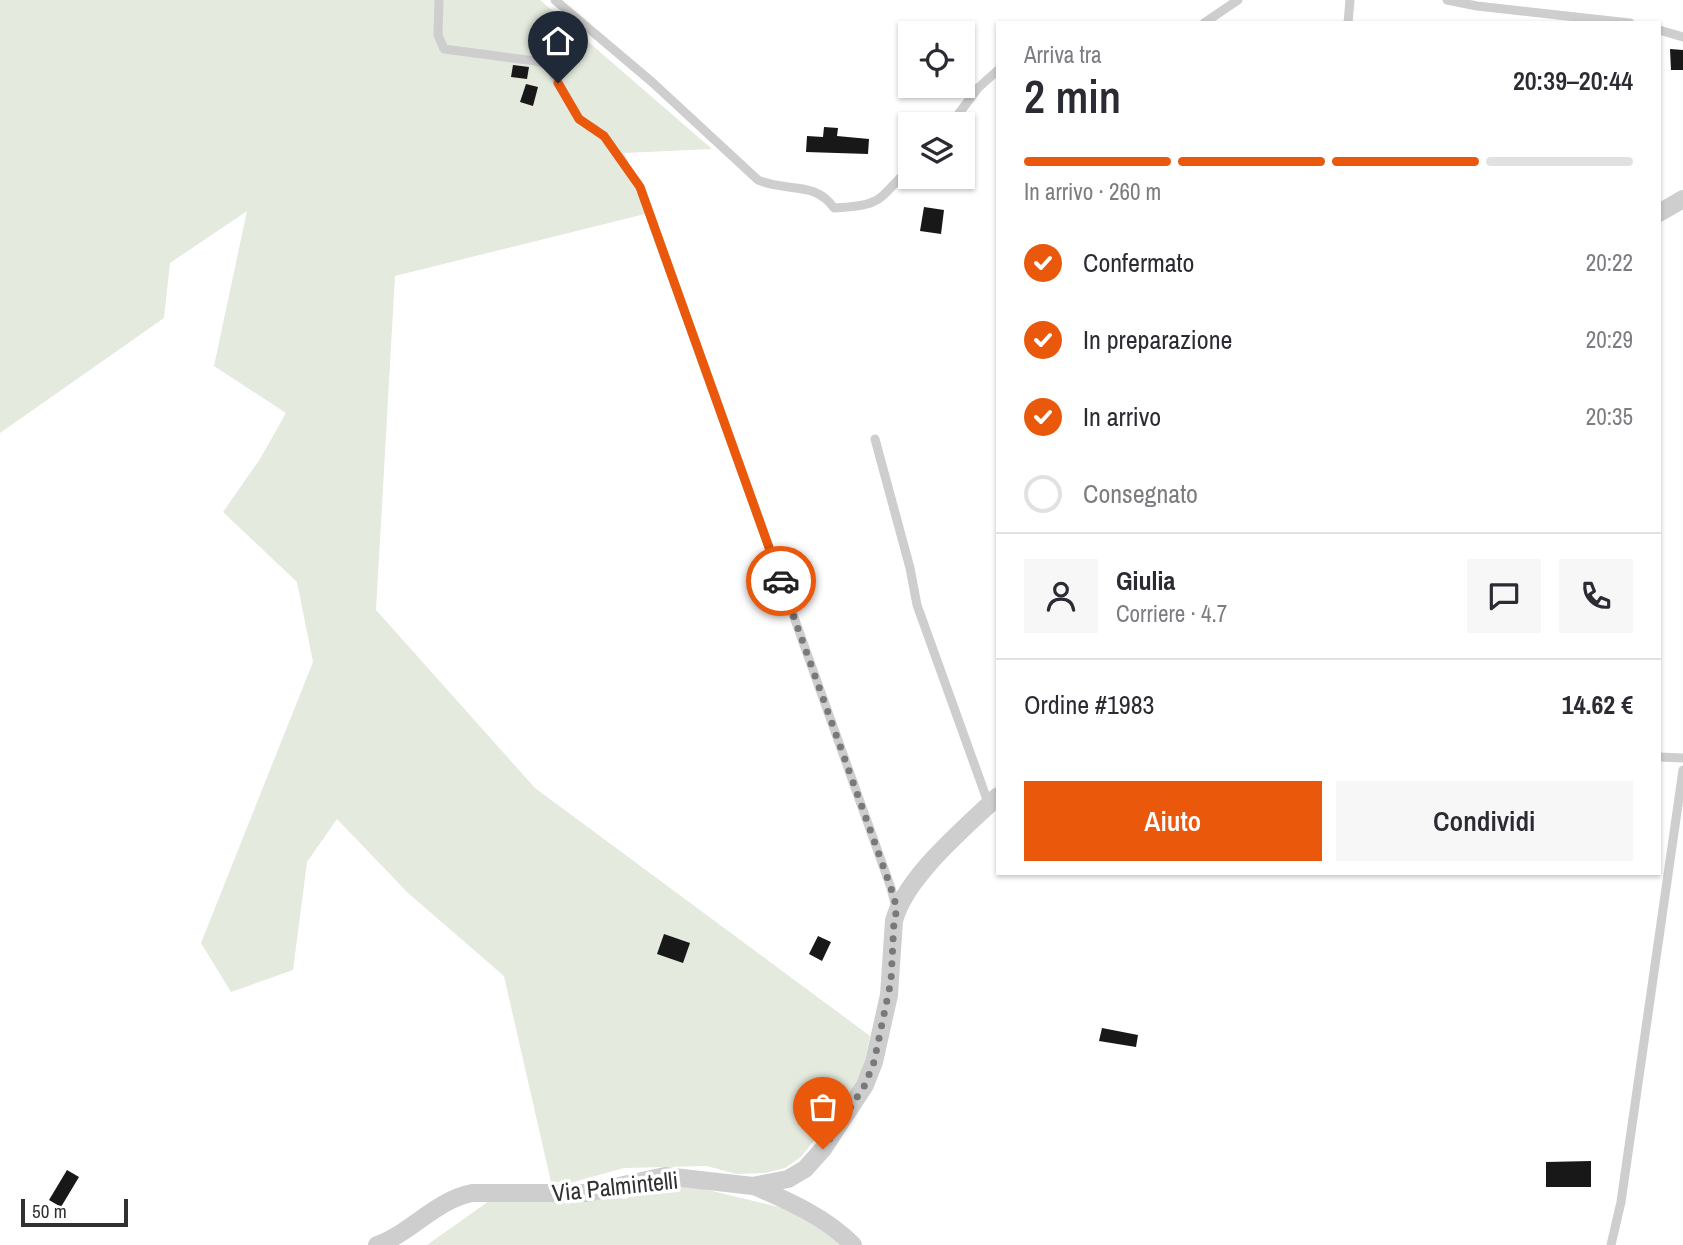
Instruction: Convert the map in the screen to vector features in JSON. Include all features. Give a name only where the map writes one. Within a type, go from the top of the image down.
[{"type":"street","points":[[1661,212],[1683,199]]},
{"type":"street","name":"Via Palmintelli","points":[[377,1245],[393,1238],[458,1196],[472,1193],[587,1193],[665,1176],[753,1186],[788,1179],[805,1169],[823,1149],[865,1085],[874,1062],[889,995],[897,909],[905,894],[940,854],[993,801]]},
{"type":"street","points":[[753,1186],[789,1201],[853,1245]]},
{"type":"lane","points":[[439,0],[438,35],[443,50],[535,61],[548,65],[579,119],[604,136],[640,187],[897,909]]},
{"type":"lane","points":[[555,0],[652,82],[758,180],[768,185],[818,192],[827,198],[834,208],[864,206],[879,201],[898,181]]},
{"type":"lane","points":[[1207,21],[1238,0]]},
{"type":"lane","points":[[1348,21],[1350,0]]},
{"type":"lane","points":[[1447,0],[1477,6],[1612,21]]},
{"type":"lane","points":[[1661,31],[1683,37]]},
{"type":"lane","points":[[960,112],[978,88],[996,72]]},
{"type":"lane","points":[[875,439],[910,568],[917,605],[993,801]]},
{"type":"lane","points":[[1661,757],[1683,758]]},
{"type":"lane","points":[[1611,1245],[1622,1202],[1683,770]]},
{"type":"shaded area","points":[[0,0],[540,0],[712,149],[624,153],[653,212],[395,276],[376,610],[535,788],[870,1036],[863,1070],[844,1102],[801,1157],[785,1168],[765,1173],[736,1174],[707,1166],[624,1168],[570,1183],[551,1182],[504,976],[408,893],[337,819],[307,862],[293,970],[231,992],[201,943],[313,662],[297,582],[223,512],[260,459],[286,413],[214,366],[247,211],[170,263],[164,318],[0,433]]},
{"type":"shaded area","points":[[683,1184],[787,1209],[819,1226],[844,1245],[427,1245],[489,1201],[575,1202],[618,1195],[622,1199],[629,1198],[628,1192],[661,1185]]},
{"type":"building","points":[[1670,49],[1683,50],[1683,70],[1671,70]]},
{"type":"building","points":[[513,65],[529,67],[527,79],[511,77]]},
{"type":"building","points":[[526,84],[538,87],[533,106],[520,102]]},
{"type":"building","points":[[824,127],[838,128],[837,136],[869,139],[868,154],[806,152],[807,136],[823,137]]},
{"type":"building","points":[[924,207],[944,210],[941,234],[920,231]]},
{"type":"building","points":[[664,934],[690,943],[683,963],[657,954]]},
{"type":"building","points":[[818,936],[831,942],[822,961],[809,954]]},
{"type":"building","points":[[1102,1028],[1138,1035],[1136,1047],[1099,1041]]},
{"type":"building","points":[[1591,1161],[1591,1187],[1546,1187],[1546,1162]]},
{"type":"building","points":[[67,1170],[79,1177],[61,1207],[49,1200]]},
{"type":"way so far","points":[[781,581],[897,909],[889,995],[874,1062],[865,1085],[823,1149]]},
{"type":"route","points":[[558,83],[579,119],[604,136],[640,187],[781,581]]}]
